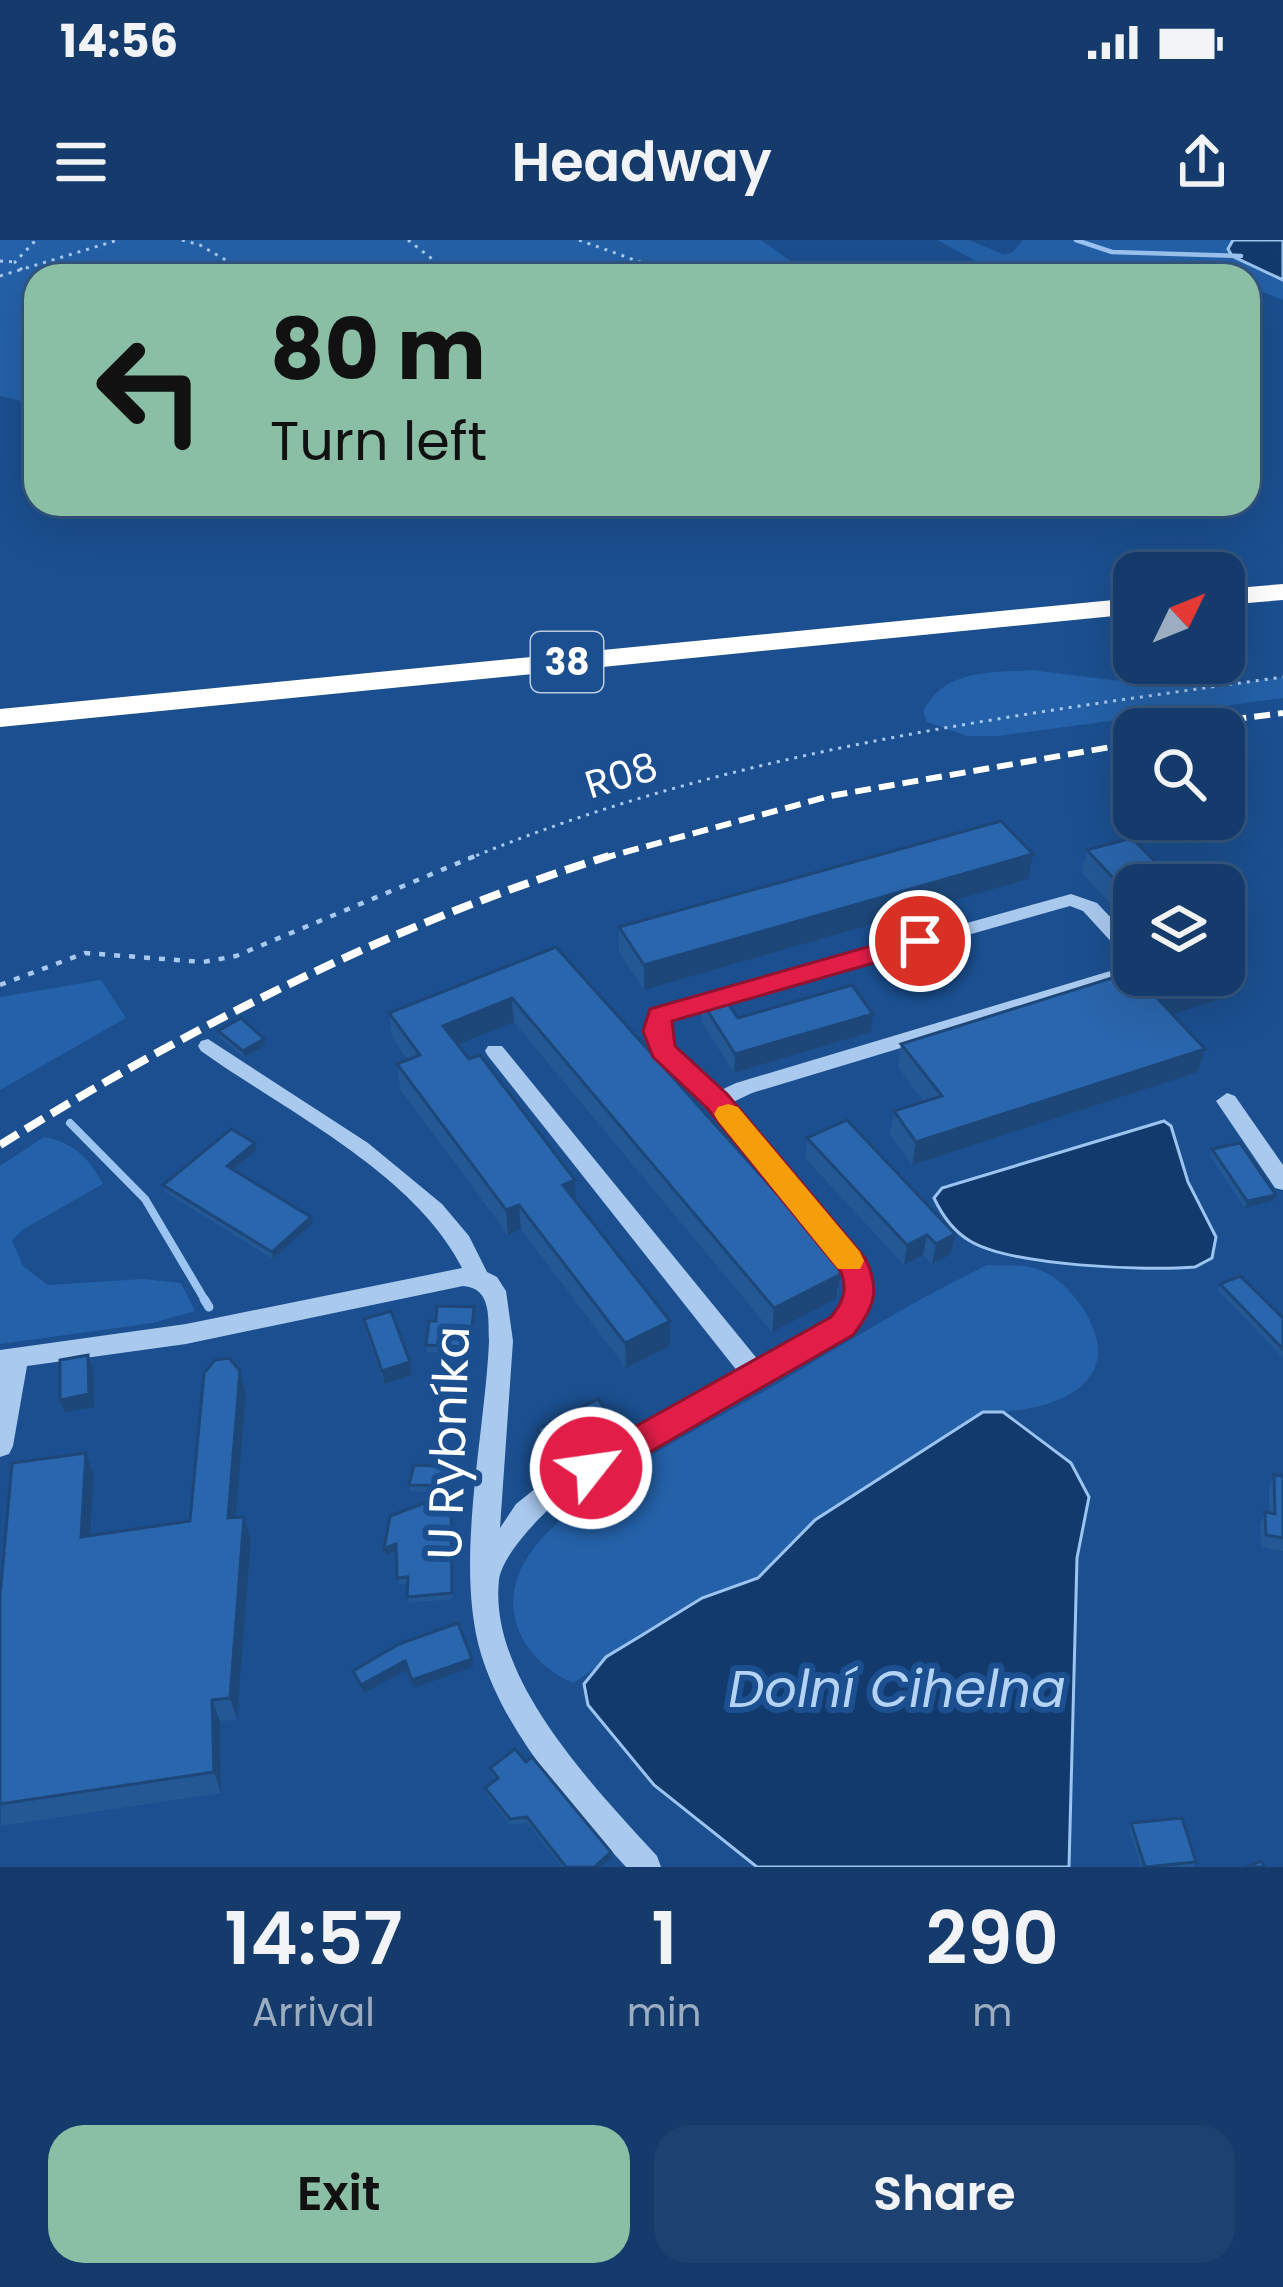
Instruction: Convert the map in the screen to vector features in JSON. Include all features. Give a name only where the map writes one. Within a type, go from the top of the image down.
[{"type":"highway","points":[[1245,579],[1283,575]]},
{"type":"highway","name":"38","points":[[0,700],[1113,592]]},
{"type":"highway","points":[[1245,595],[1283,592]]},
{"type":"highway","name":"38","points":[[0,718],[1113,608]]},
{"type":"street","points":[[486,1573],[525,1512],[550,1492],[842,1326],[857,1306],[860,1283],[854,1267],[717,1101],[662,1050],[656,1031],[659,1016],[1071,900],[1090,907],[1113,932]]},
{"type":"street","points":[[717,1101],[744,1088],[1113,977]]},
{"type":"street","points":[[208,1046],[388,1170],[465,1248],[478,1277]]},
{"type":"street","points":[[496,1051],[755,1376]]},
{"type":"street","points":[[1227,1101],[1283,1182]]},
{"type":"street","name":"U Rybníka","points":[[8,1359],[185,1334],[414,1284],[478,1277],[493,1288],[499,1307],[486,1573],[498,1664],[550,1751],[646,1867]]},
{"type":"street","points":[[0,1446],[8,1359]]},
{"type":"path","points":[[15,262],[36,240]]},
{"type":"path","points":[[41,264],[118,240]]},
{"type":"path","points":[[182,240],[232,264]]},
{"type":"path","points":[[408,240],[439,264]]},
{"type":"path","points":[[579,240],[646,264]]},
{"type":"path","points":[[0,261],[15,262],[22,270],[0,276]]},
{"type":"path","name":"R08","points":[[0,985],[85,953],[203,962],[236,956],[531,832],[764,761],[1040,711],[1283,676]]},
{"type":"shaded area","points":[[0,240],[761,240],[795,264],[24,264],[24,408],[21,401],[0,396]]},
{"type":"shaded area","points":[[937,240],[969,240],[1003,254],[1012,253],[1023,240],[1233,240],[1232,256],[1249,264],[982,264]]},
{"type":"shaded area","points":[[1260,269],[1283,280],[1283,300],[1260,291]]},
{"type":"shaded area","points":[[1032,670],[1113,679],[1113,684],[1187,685],[1245,684],[1283,677],[1283,698],[1208,708],[1113,708],[1113,721],[998,736],[967,736],[927,722],[923,712],[943,688],[984,673]]},
{"type":"shaded area","points":[[101,980],[126,1018],[0,1090],[0,997]]},
{"type":"shaded area","points":[[44,1137],[79,1153],[103,1184],[22,1230],[12,1241],[23,1266],[48,1285],[143,1279],[181,1283],[195,1311],[153,1323],[0,1344],[0,1166]]},
{"type":"shaded area","points":[[987,1265],[1042,1271],[1063,1284],[1084,1310],[1096,1337],[1097,1359],[1090,1377],[1075,1391],[1032,1408],[983,1412],[815,1520],[758,1578],[702,1598],[573,1683],[530,1650],[515,1619],[516,1584],[540,1540],[566,1515],[669,1445]]},
{"type":"water","points":[[1233,240],[1283,240],[1283,280],[1260,269],[1260,264],[1232,256],[1228,249]]},
{"type":"water","points":[[1164,1121],[1171,1126],[1188,1182],[1216,1237],[1212,1258],[1195,1267],[1080,1265],[1016,1256],[970,1241],[944,1216],[934,1198],[942,1188]]},
{"type":"water","name":"Dolní Cihelna","points":[[983,1412],[1003,1412],[1071,1463],[1089,1497],[1077,1558],[1069,1867],[757,1867],[654,1785],[588,1705],[584,1684],[606,1657],[702,1598],[758,1578],[815,1520]]},
{"type":"building","points":[[1001,821],[1033,854],[644,965],[619,927]]},
{"type":"building","points":[[1134,840],[1157,864],[1113,864],[1113,878],[1087,850]]},
{"type":"building","points":[[556,947],[842,1266],[839,1275],[774,1308],[512,998],[443,1026],[469,1059],[480,1055],[575,1180],[563,1185],[670,1321],[625,1343],[519,1205],[506,1210],[397,1064],[420,1055],[389,1013]]},
{"type":"building","points":[[1113,978],[1113,996],[1163,996],[1157,998],[1205,1049],[916,1142],[894,1111],[942,1096],[901,1044]]},
{"type":"building","points":[[852,985],[873,1014],[735,1054],[702,1002],[723,996],[738,1018]]},
{"type":"building","points":[[241,1018],[264,1039],[243,1051],[218,1031]]},
{"type":"building","points":[[847,1120],[955,1234],[936,1244],[927,1235],[907,1245],[807,1138]]},
{"type":"building","points":[[231,1129],[255,1143],[227,1166],[311,1217],[272,1252],[163,1185]]},
{"type":"building","points":[[1240,1143],[1276,1195],[1247,1201],[1212,1149]]},
{"type":"building","points":[[1240,1276],[1283,1318],[1283,1349],[1220,1284]]},
{"type":"building","points":[[437,1306],[474,1307],[470,1347],[426,1345],[429,1321],[436,1321]]},
{"type":"building","points":[[391,1311],[410,1362],[382,1371],[364,1319]]},
{"type":"building","points":[[88,1355],[89,1394],[60,1400],[60,1360]]},
{"type":"building","points":[[229,1358],[240,1371],[228,1518],[244,1517],[230,1698],[212,1700],[214,1772],[0,1804],[0,1596],[12,1463],[86,1453],[81,1537],[190,1521],[204,1373],[215,1360]]},
{"type":"building","points":[[598,1399],[618,1426],[557,1458],[537,1429]]},
{"type":"building","points":[[414,1465],[456,1467],[453,1486],[409,1485]]},
{"type":"building","points":[[1274,1475],[1283,1476],[1283,1538],[1266,1535],[1265,1512],[1275,1514]]},
{"type":"building","points":[[451,1493],[452,1593],[407,1597],[408,1577],[397,1578],[396,1544],[384,1549],[390,1516]]},
{"type":"building","points":[[458,1623],[472,1659],[412,1680],[405,1661],[361,1685],[353,1671],[399,1644]]},
{"type":"building","points":[[515,1749],[526,1762],[532,1757],[611,1852],[594,1867],[566,1867],[527,1817],[510,1819],[485,1788],[498,1778],[490,1768]]},
{"type":"building","points":[[1182,1818],[1196,1862],[1145,1867],[1131,1823]]},
{"type":"waterway","points":[[1076,240],[1112,252],[1241,256]]},
{"type":"waterway","points":[[70,1123],[145,1199],[206,1302]]},
{"type":"waterway","points":[[204,1299],[209,1307]]},
{"type":"railway","points":[[1245,718],[1283,713]]},
{"type":"railway","points":[[600,859],[830,796],[1113,747]]},
{"type":"railway","points":[[600,859],[609,856]]},
{"type":"railway","points":[[0,1145],[146,1059],[296,981],[449,913],[600,859]]},
{"type":"slow traffic","points":[[728,1114],[849,1261]]},
{"type":"route","points":[[591,1468],[842,1326],[857,1306],[860,1283],[854,1267],[717,1101],[662,1050],[656,1031],[659,1016],[920,941]]}]
